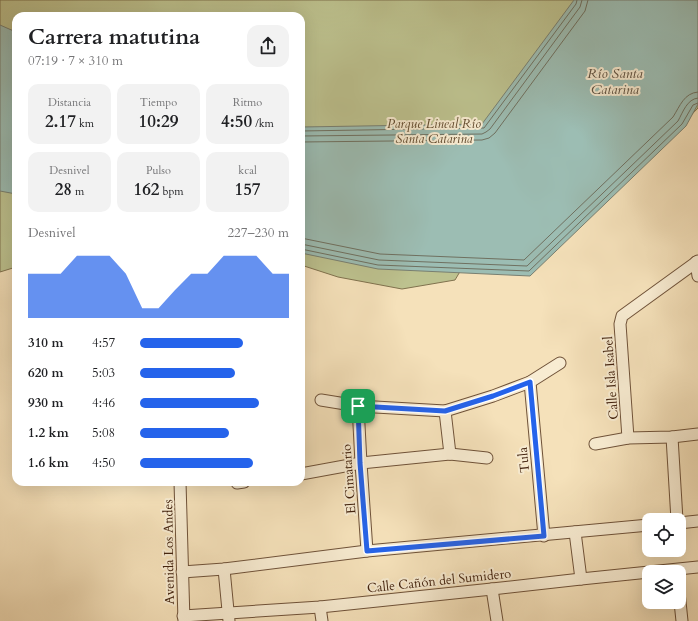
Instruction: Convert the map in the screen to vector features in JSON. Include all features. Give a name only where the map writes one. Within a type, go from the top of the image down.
[{"type":"street","points":[[697,261],[698,276]]},
{"type":"street","name":"Calle Isla Isabel","points":[[628,438],[620,324],[622,316],[697,261]]},
{"type":"street","points":[[321,400],[358,406],[445,411],[493,396],[530,382],[560,363]]},
{"type":"street","name":"Tula","points":[[530,382],[544,536]]},
{"type":"street","name":"El Cimatario","points":[[358,406],[360,463],[367,551]]},
{"type":"street","points":[[445,411],[450,454]]},
{"type":"street","points":[[595,444],[628,438],[672,437],[698,434]]},
{"type":"street","points":[[672,437],[677,513]]},
{"type":"street","points":[[305,473],[360,463],[450,454],[487,458]]},
{"type":"street","name":"Avenida Los Andes","points":[[180,486],[184,619]]},
{"type":"street","points":[[686,523],[698,522]]},
{"type":"street","points":[[182,572],[224,569],[367,551],[544,536],[642,526]]},
{"type":"street","points":[[575,532],[581,578]]},
{"type":"street","name":"Calle Cañón del Sumidero","points":[[686,569],[698,568]]},
{"type":"street","points":[[224,569],[228,617]]},
{"type":"street","name":"Calle Cañón del Sumidero","points":[[184,619],[228,617],[581,578],[642,573]]},
{"type":"street","points":[[492,589],[497,621]]},
{"type":"street","points":[[320,607],[322,621]]},
{"type":"street","points":[[681,609],[682,621]]},
{"type":"green space","name":"Río Santa Catarina","points":[[0,0],[698,0],[698,108],[666,141],[468,258],[455,280],[402,289],[338,277],[305,266],[305,12],[12,12],[12,268],[0,272]]},
{"type":"water","name":"Río Santa Catarina","points":[[574,0],[698,0],[698,104],[686,126],[530,276],[378,269],[305,254],[305,127],[482,124]]},
{"type":"water","points":[[0,25],[12,30],[12,193],[0,191]]},
{"type":"route","points":[[530,382],[544,536],[367,551],[360,463],[358,406],[445,411],[493,396],[530,382]]},
{"type":"park label","name":"Parque Lineal Río Santa Catarina","points":[[434,130]]}]
